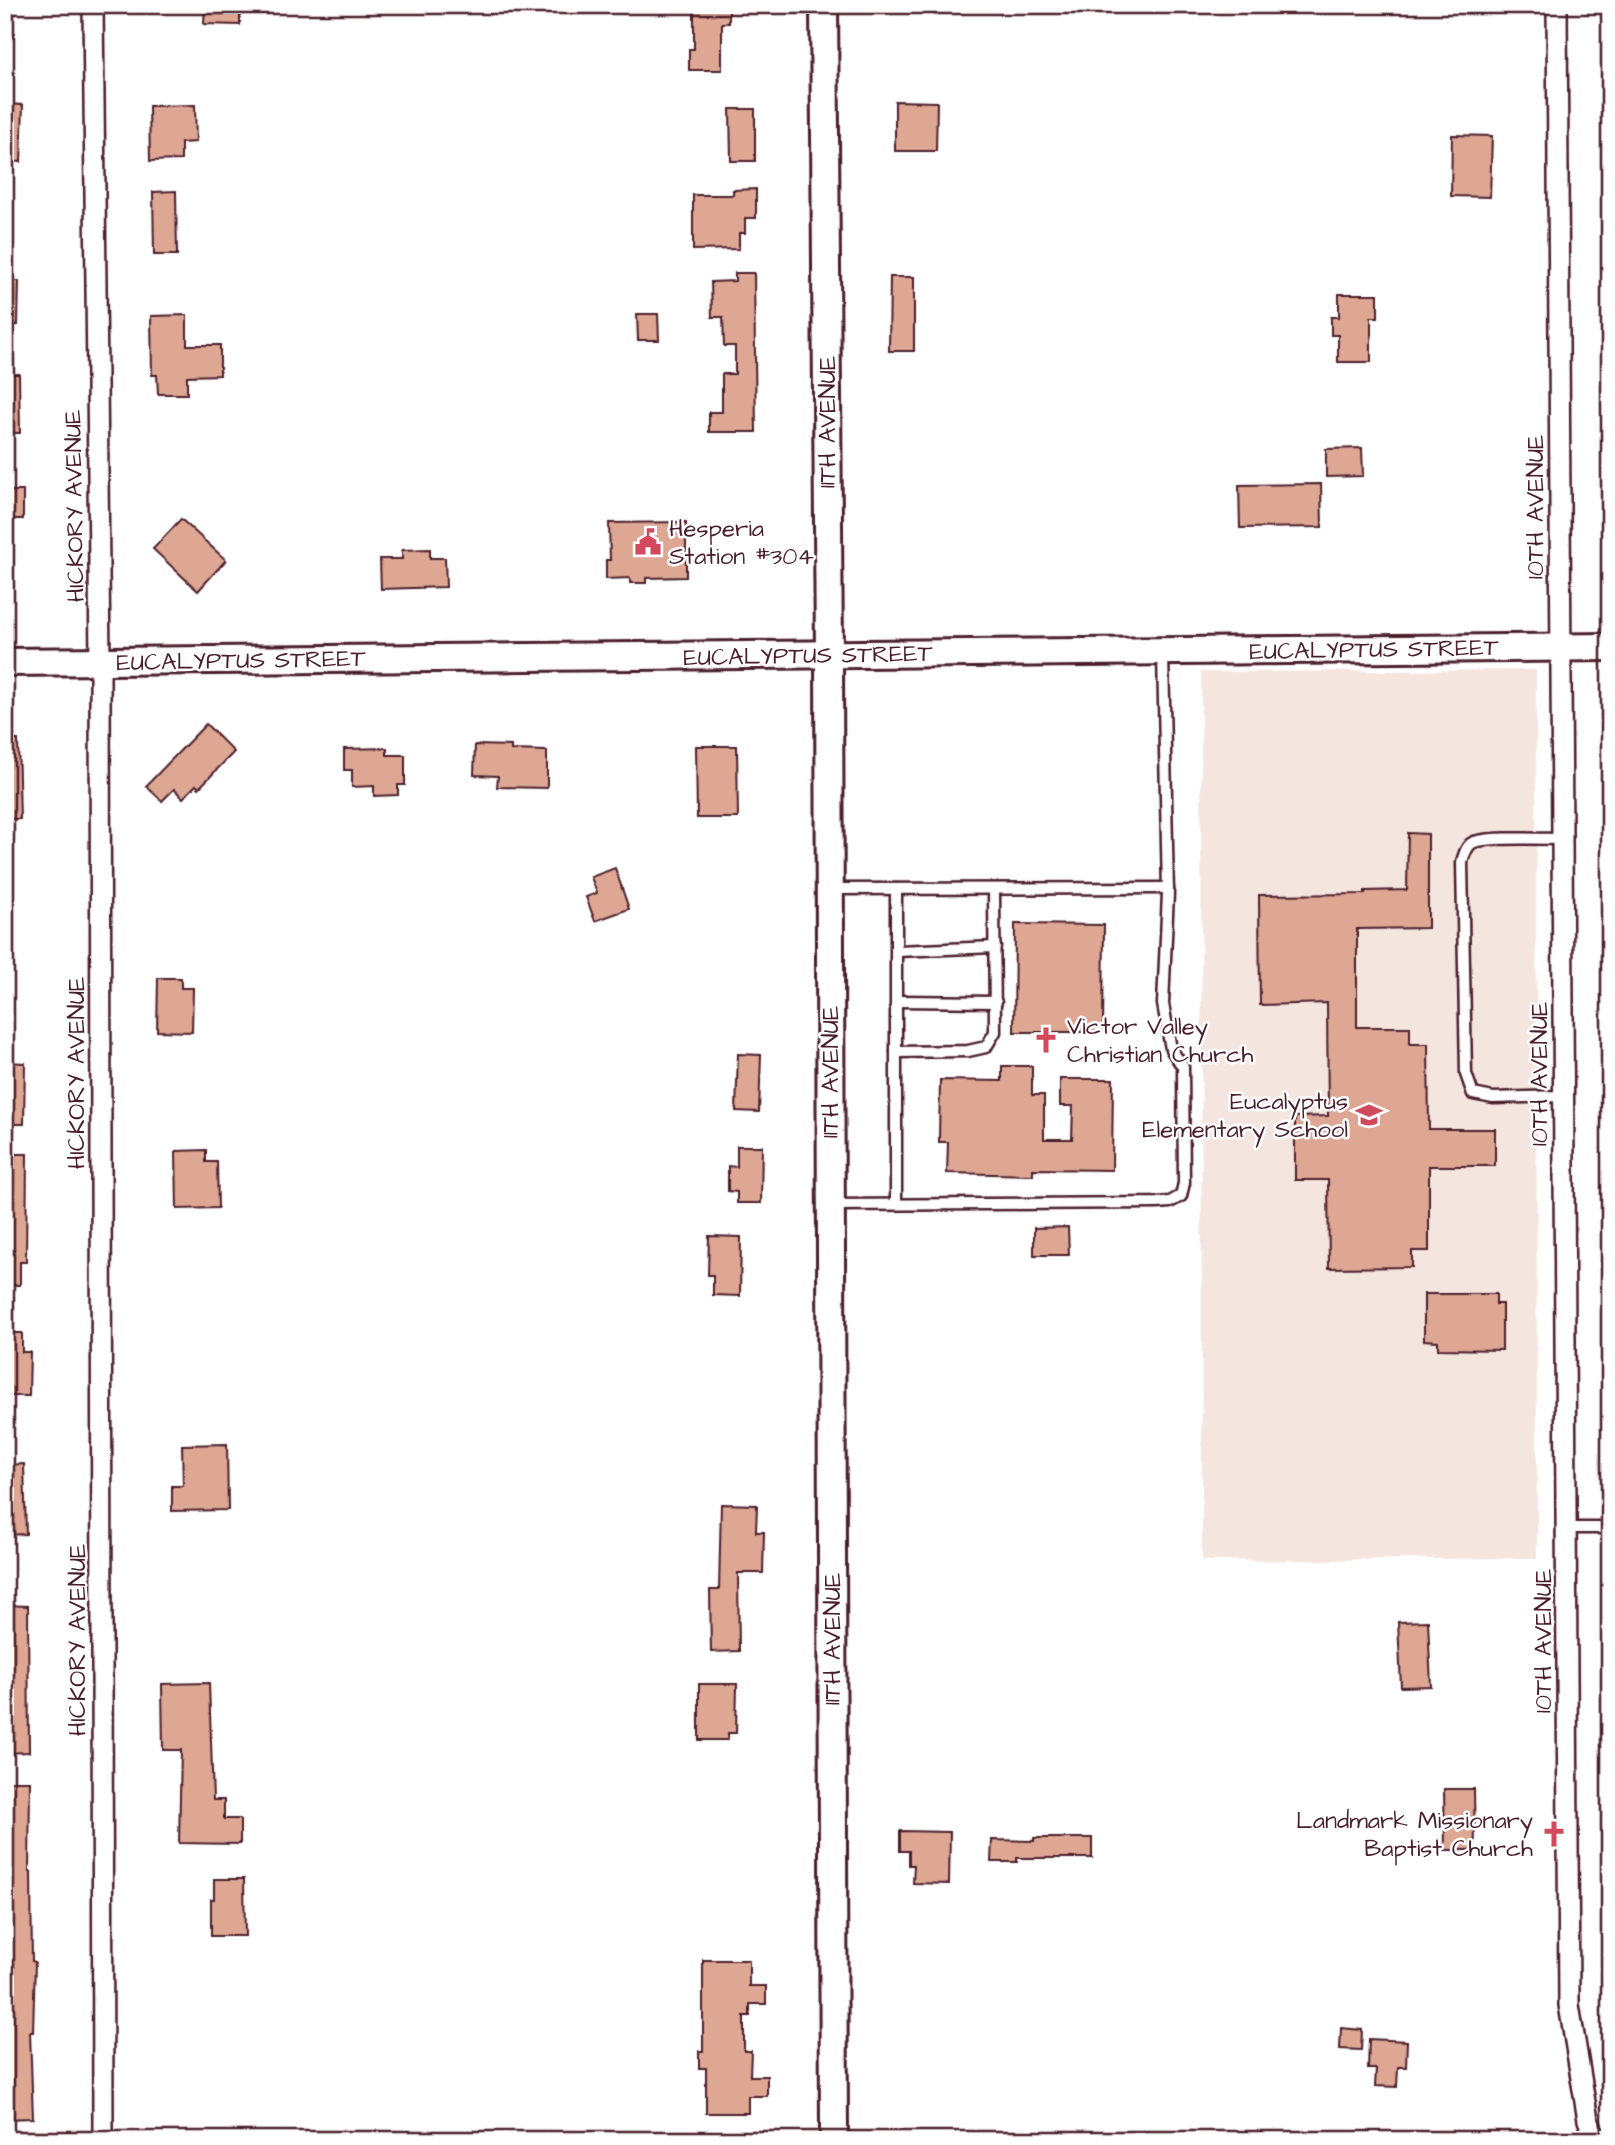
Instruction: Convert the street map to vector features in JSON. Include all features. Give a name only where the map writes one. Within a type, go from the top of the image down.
[{"type":"main road","name":"11TH AVENUE","points":[[824,5],[834,2140]]},
{"type":"main road","name":"EUCALYPTUS STREET","points":[[5,662],[1610,647]]},
{"type":"street","name":"HICKORY AVENUE","points":[[93,5],[100,661],[103,2140]]},
{"type":"street","name":"10TH AVENUE","points":[[1558,5],[1569,2005],[1588,2120],[1597,2140]]},
{"type":"lane","points":[[831,1205],[1157,1203],[1170,1202],[1181,1196],[1184,1183],[1183,1067],[1171,1049],[1163,1004],[1168,888],[1163,651]]},
{"type":"lane","points":[[1562,839],[1485,840],[1472,843],[1462,862],[1466,1074],[1469,1086],[1473,1094],[1493,1098],[1563,1096]]},
{"type":"lane","points":[[830,889],[1168,888]]},
{"type":"lane","points":[[896,889],[896,1205]]},
{"type":"lane","points":[[896,1052],[968,1051],[986,1047],[995,1032],[994,889]]},
{"type":"lane","points":[[897,951],[995,947]]},
{"type":"lane","points":[[897,1001],[996,1002]]},
{"type":"lane","points":[[1566,1528],[1610,1528]]},
{"type":"shaded area","name":"Eucalyptus Elementary School","points":[[1536,670],[1537,1558],[1202,1561],[1201,672]]},
{"type":"building","points":[[205,5],[240,5],[240,25],[204,24]]},
{"type":"building","points":[[694,5],[729,5],[729,23],[722,23],[722,70],[689,70],[689,49],[694,49]]},
{"type":"building","points":[[895,101],[937,102],[936,151],[895,151]]},
{"type":"building","points":[[5,104],[23,105],[21,162],[5,161]]},
{"type":"building","points":[[195,105],[196,142],[181,143],[181,160],[150,161],[149,106]]},
{"type":"building","points":[[730,109],[755,109],[755,161],[731,161]]},
{"type":"building","points":[[1452,135],[1492,136],[1490,197],[1451,196]]},
{"type":"building","points":[[756,189],[756,218],[745,218],[745,233],[739,233],[739,249],[693,250],[693,195],[733,195],[733,190]]},
{"type":"building","points":[[176,191],[177,255],[154,255],[153,192]]},
{"type":"building","points":[[735,273],[754,273],[756,432],[709,432],[709,412],[722,412],[722,374],[735,374],[735,346],[724,346],[723,317],[712,317],[711,282],[735,281]]},
{"type":"building","points":[[890,277],[914,277],[914,351],[889,351]]},
{"type":"building","points":[[5,281],[19,281],[18,325],[5,325]]},
{"type":"building","points":[[1339,294],[1378,294],[1378,317],[1371,317],[1371,362],[1338,362],[1338,335],[1331,335],[1331,317],[1339,317]]},
{"type":"building","points":[[637,314],[658,314],[659,340],[638,340]]},
{"type":"building","points":[[187,315],[187,345],[220,345],[220,375],[187,376],[187,394],[158,394],[157,375],[152,375],[151,316]]},
{"type":"building","points":[[5,374],[19,374],[20,433],[5,433]]},
{"type":"building","points":[[1362,448],[1363,476],[1326,477],[1326,449]]},
{"type":"building","points":[[1321,484],[1322,527],[1240,528],[1239,485]]},
{"type":"building","points":[[5,491],[23,491],[23,519],[5,519]]},
{"type":"building","points":[[181,519],[226,560],[198,591],[153,549]]},
{"type":"building","name":"Hesperia Station #304","points":[[686,522],[686,577],[646,578],[646,583],[630,583],[630,578],[606,579],[606,560],[610,560],[609,523]]},
{"type":"building","points":[[430,549],[430,558],[445,558],[446,587],[381,589],[380,559],[402,559],[402,550]]},
{"type":"building","points":[[206,724],[234,752],[199,788],[196,785],[183,798],[174,789],[162,801],[146,786]]},
{"type":"building","points":[[5,740],[18,740],[20,819],[5,819]]},
{"type":"building","points":[[475,745],[547,751],[547,788],[497,787],[498,776],[474,775]]},
{"type":"building","points":[[696,746],[737,746],[738,818],[697,818]]},
{"type":"building","points":[[387,748],[387,755],[405,755],[405,785],[398,785],[398,795],[374,796],[374,786],[352,787],[352,770],[344,770],[344,749]]},
{"type":"building","points":[[1408,833],[1428,834],[1428,928],[1357,929],[1357,1027],[1410,1027],[1410,1044],[1428,1044],[1429,1129],[1495,1129],[1495,1166],[1429,1166],[1429,1251],[1412,1251],[1412,1267],[1329,1268],[1328,1180],[1295,1180],[1295,1117],[1328,1116],[1327,1003],[1260,1005],[1259,895],[1365,894],[1365,891],[1407,890]]},
{"type":"building","points":[[615,868],[629,909],[595,921],[586,897],[597,893],[591,877]]},
{"type":"building","points":[[1015,924],[1104,925],[1103,1032],[1014,1032]]},
{"type":"building","points":[[158,978],[181,978],[181,988],[193,988],[192,1032],[157,1031]]},
{"type":"building","points":[[738,1054],[761,1055],[759,1112],[736,1111]]},
{"type":"building","points":[[5,1062],[25,1063],[24,1124],[5,1124]]},
{"type":"building","points":[[1002,1066],[1032,1066],[1032,1095],[1044,1095],[1044,1139],[1072,1139],[1073,1106],[1060,1106],[1060,1079],[1113,1079],[1112,1170],[1033,1169],[1033,1175],[947,1173],[948,1142],[939,1142],[940,1080],[1002,1081]]},
{"type":"building","points":[[737,1146],[762,1146],[761,1203],[737,1203],[737,1192],[728,1191],[728,1166],[737,1167]]},
{"type":"building","points":[[206,1150],[206,1162],[217,1162],[218,1208],[177,1209],[176,1151]]},
{"type":"building","points":[[5,1154],[27,1154],[26,1262],[20,1262],[20,1285],[5,1285]]},
{"type":"building","points":[[1068,1227],[1069,1255],[1034,1255],[1034,1228]]},
{"type":"building","points":[[709,1236],[741,1237],[740,1296],[713,1295],[713,1275],[708,1275]]},
{"type":"building","points":[[1424,1294],[1496,1294],[1496,1304],[1502,1304],[1502,1350],[1438,1349],[1438,1341],[1424,1340]]},
{"type":"building","points":[[5,1333],[22,1333],[22,1352],[30,1352],[29,1396],[5,1396]]},
{"type":"building","points":[[227,1444],[228,1510],[172,1511],[172,1486],[183,1486],[182,1445]]},
{"type":"building","points":[[24,1464],[26,1534],[5,1535],[5,1465]]},
{"type":"building","points":[[721,1504],[757,1505],[756,1532],[764,1532],[763,1573],[738,1573],[739,1651],[711,1652],[710,1590],[719,1590]]},
{"type":"building","points":[[5,1605],[28,1606],[29,1752],[5,1753]]},
{"type":"building","points":[[1428,1621],[1431,1686],[1401,1687],[1398,1622]]},
{"type":"building","points":[[209,1683],[213,1800],[224,1800],[224,1819],[240,1819],[240,1844],[179,1843],[181,1750],[163,1750],[162,1684]]},
{"type":"building","points":[[699,1684],[737,1684],[736,1733],[728,1733],[728,1740],[699,1740]]},
{"type":"building","points":[[10,1781],[30,1781],[29,1872],[32,1961],[35,1962],[33,2032],[30,2032],[33,2118],[5,2119],[5,1800],[10,1800]]},
{"type":"building","points":[[1444,1789],[1474,1789],[1475,1850],[1445,1850]]},
{"type":"building","points":[[900,1831],[950,1832],[949,1884],[913,1883],[914,1865],[909,1865],[909,1851],[900,1851]]},
{"type":"building","points":[[1034,1838],[1092,1838],[1092,1858],[1017,1858],[1017,1862],[991,1862],[992,1840],[1034,1841]]},
{"type":"building","points":[[214,1879],[244,1879],[245,1936],[211,1936]]},
{"type":"building","points":[[703,1960],[749,1960],[749,1986],[766,1986],[766,2004],[750,2004],[750,2016],[744,2016],[744,2051],[751,2051],[750,2076],[767,2076],[767,2096],[748,2096],[748,2113],[706,2113],[706,2068],[699,2068],[699,2051],[703,2051]]},
{"type":"building","points":[[1341,2028],[1362,2030],[1361,2050],[1340,2049]]},
{"type":"building","points":[[1369,2039],[1407,2041],[1406,2067],[1398,2067],[1397,2087],[1375,2086],[1376,2069],[1368,2069]]},
{"type":"place","name":"Hesperia Station #304","points":[[648,542]]},
{"type":"place","name":"Victor Valley Christian Church","points":[[1046,1040]]},
{"type":"place","name":"Eucalyptus Elementary School","points":[[1369,1115]]},
{"type":"place","name":"Landmark Missionary Baptist Church","points":[[1554,1834]]}]
